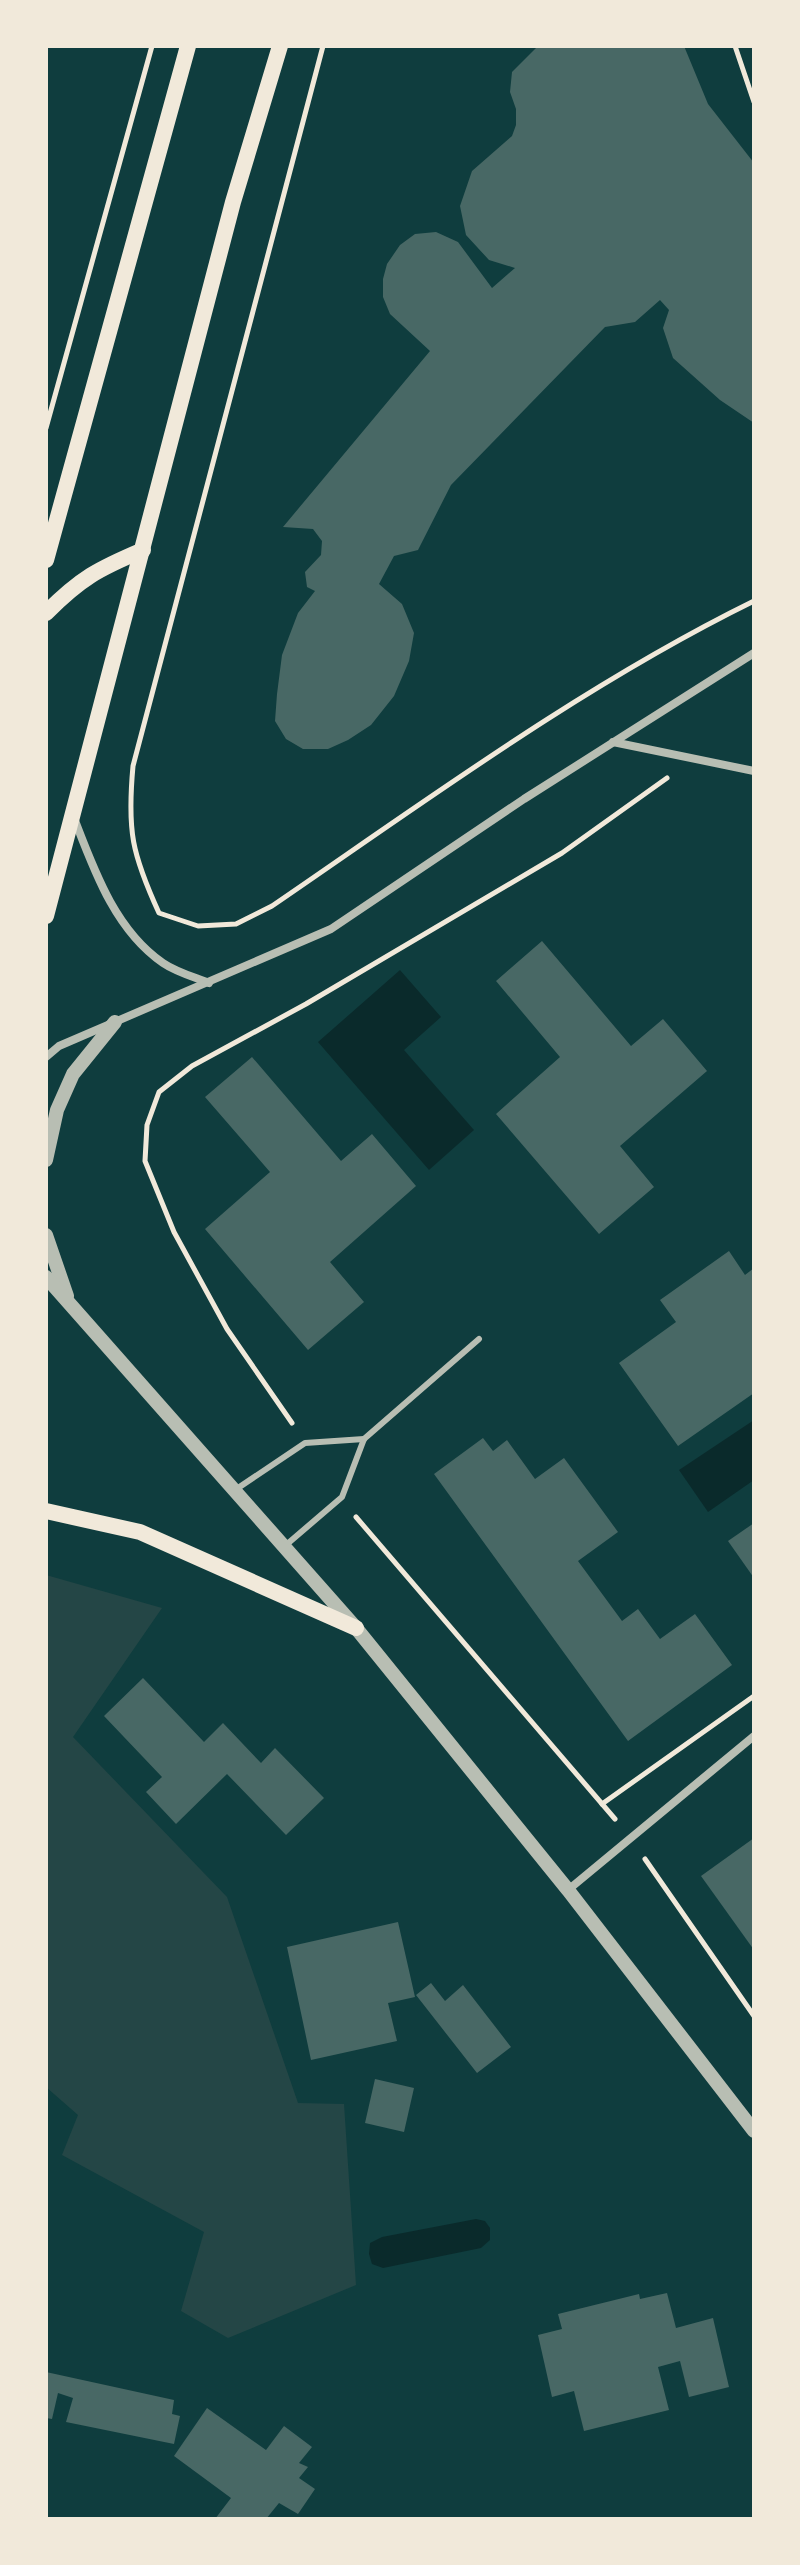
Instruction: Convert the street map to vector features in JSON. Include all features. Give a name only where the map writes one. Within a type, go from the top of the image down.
[{"type":"main road","points":[[46,560],[188,46]]},
{"type":"main road","points":[[46,916],[233,202],[280,46]]},
{"type":"main road","points":[[46,613],[74,585],[98,569],[143,550]]},
{"type":"main road","points":[[46,1511],[140,1532],[356,1628]]},
{"type":"street","points":[[46,1057],[59,1046],[331,929],[612,742],[754,653]]},
{"type":"street","points":[[612,742],[754,771]]},
{"type":"street","points":[[74,817],[109,901],[131,933],[164,964],[209,983]]},
{"type":"street","points":[[46,1160],[57,1110],[73,1074],[115,1022]]},
{"type":"street","points":[[46,1235],[70,1304]]},
{"type":"street","points":[[46,1277],[356,1628],[568,1890],[754,2131]]},
{"type":"street","points":[[568,1890],[754,1736]]},
{"type":"lane","points":[[284,1548],[342,1497],[364,1439],[479,1339]]},
{"type":"lane","points":[[235,1490],[305,1443],[364,1439]]},
{"type":"path","points":[[46,428],[152,46]]},
{"type":"path","points":[[323,46],[133,766],[129,810],[132,839],[139,868],[159,913],[198,926],[236,924],[272,906],[493,754],[693,630],[754,601]]},
{"type":"path","points":[[735,46],[754,102]]},
{"type":"path","points":[[305,1443],[227,1329],[174,1232],[145,1161],[147,1125],[159,1092],[192,1066],[306,1004],[562,853],[695,759]]},
{"type":"path","points":[[342,1497],[367,1531],[631,1838],[754,2016]]},
{"type":"path","points":[[602,1804],[754,1696]]},
{"type":"shaded area","points":[[400,970],[441,1017],[404,1050],[474,1130],[429,1170],[318,1042]]},
{"type":"shaded area","points":[[754,1420],[754,1480],[708,1512],[679,1470]]},
{"type":"shaded area","points":[[46,1575],[162,1608],[73,1737],[227,1897],[298,2103],[344,2104],[356,2285],[228,2338],[181,2311],[204,2232],[62,2155],[78,2115],[46,2087]]},
{"type":"shaded area","points":[[476,2219],[485,2221],[490,2228],[490,2240],[481,2248],[383,2268],[372,2264],[370,2243],[382,2237]]},
{"type":"building","points":[[538,46],[684,46],[708,104],[754,163],[754,423],[720,400],[673,358],[663,328],[669,310],[660,300],[635,322],[605,327],[451,485],[418,550],[394,556],[379,584],[402,604],[414,633],[409,661],[394,696],[371,725],[348,740],[328,749],[303,749],[286,739],[275,721],[277,694],[282,655],[298,613],[315,591],[307,587],[305,572],[321,555],[322,541],[313,529],[283,527],[430,351],[390,314],[383,297],[387,264],[400,245],[415,234],[436,232],[458,242],[492,288],[515,268],[489,260],[466,235],[460,206],[472,171],[512,136],[516,109],[510,92],[512,72]]},
{"type":"building","points":[[542,941],[631,1046],[663,1019],[707,1071],[620,1146],[654,1187],[599,1234],[496,1114],[560,1057],[496,981]]},
{"type":"building","points":[[252,1057],[341,1161],[372,1134],[416,1186],[330,1262],[364,1302],[308,1350],[205,1229],[270,1172],[205,1097]]},
{"type":"building","points":[[729,1251],[745,1275],[754,1268],[754,1393],[678,1446],[619,1363],[676,1322],[660,1300]]},
{"type":"building","points":[[483,1438],[493,1451],[507,1440],[535,1479],[564,1458],[618,1532],[578,1561],[622,1621],[638,1609],[660,1639],[695,1614],[732,1665],[628,1741],[434,1474]]},
{"type":"building","points":[[754,1523],[754,1578],[728,1541]]},
{"type":"building","points":[[143,1678],[204,1742],[223,1723],[261,1763],[275,1748],[324,1798],[286,1835],[227,1774],[176,1824],[146,1792],[162,1777],[104,1716]]},
{"type":"building","points":[[754,1838],[754,1950],[701,1876]]},
{"type":"building","points":[[398,1922],[415,1997],[388,2003],[397,2041],[311,2060],[287,1947]]},
{"type":"building","points":[[431,1983],[445,2001],[463,1985],[511,2047],[477,2073],[416,1995]]},
{"type":"building","points":[[375,2079],[414,2088],[404,2132],[365,2123]]},
{"type":"building","points":[[667,2293],[676,2328],[713,2318],[729,2387],[689,2397],[680,2361],[658,2367],[669,2410],[584,2431],[574,2391],[552,2397],[538,2335],[562,2329],[558,2314],[639,2294],[640,2299]]},
{"type":"building","points":[[46,2372],[174,2400],[172,2414],[180,2416],[174,2444],[66,2422],[73,2398],[58,2393],[52,2419],[46,2418]]},
{"type":"building","points":[[207,2408],[266,2450],[284,2426],[312,2447],[299,2463],[308,2467],[299,2478],[315,2489],[298,2514],[279,2503],[266,2519],[215,2519],[231,2498],[174,2456]]}]
